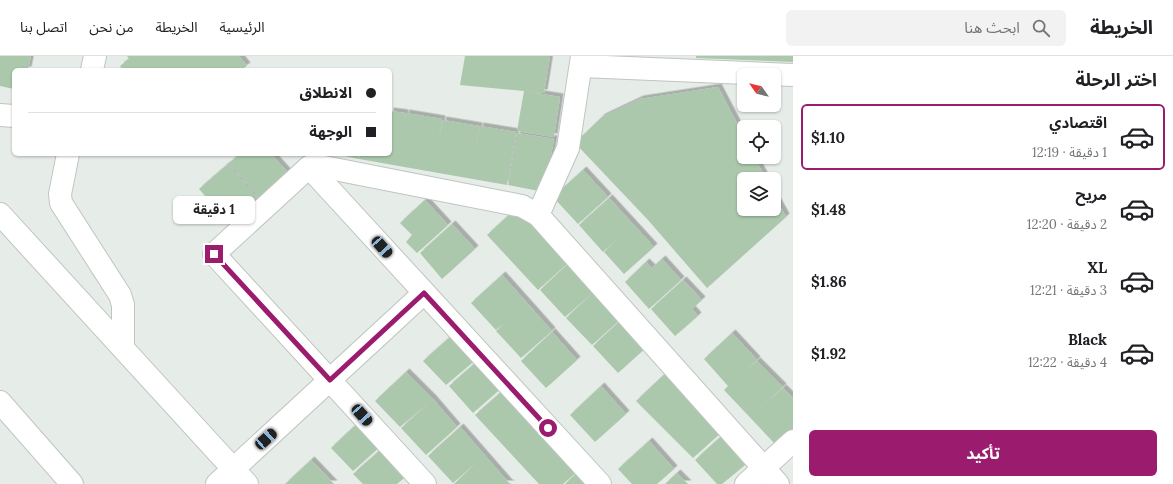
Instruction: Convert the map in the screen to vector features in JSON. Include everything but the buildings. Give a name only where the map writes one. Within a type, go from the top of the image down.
[{"type":"street","points":[[92,68],[95,56]]},
{"type":"street","points":[[538,215],[568,148],[582,61],[793,75]]},
{"type":"street","points":[[0,115],[12,116]]},
{"type":"street","points":[[68,156],[60,194],[61,203],[120,294],[123,305],[123,348]]},
{"type":"street","points":[[425,484],[214,254],[309,167],[319,166],[522,206],[538,215],[778,484]]},
{"type":"street","points":[[309,167],[600,484]]},
{"type":"street","points":[[0,214],[241,476]]},
{"type":"street","points":[[218,484],[241,476],[330,380],[424,293]]},
{"type":"street","points":[[0,402],[72,484]]},
{"type":"street","points":[[746,484],[793,441]]},
{"type":"route","points":[[214,254],[330,380],[424,293],[548,428]]}]
